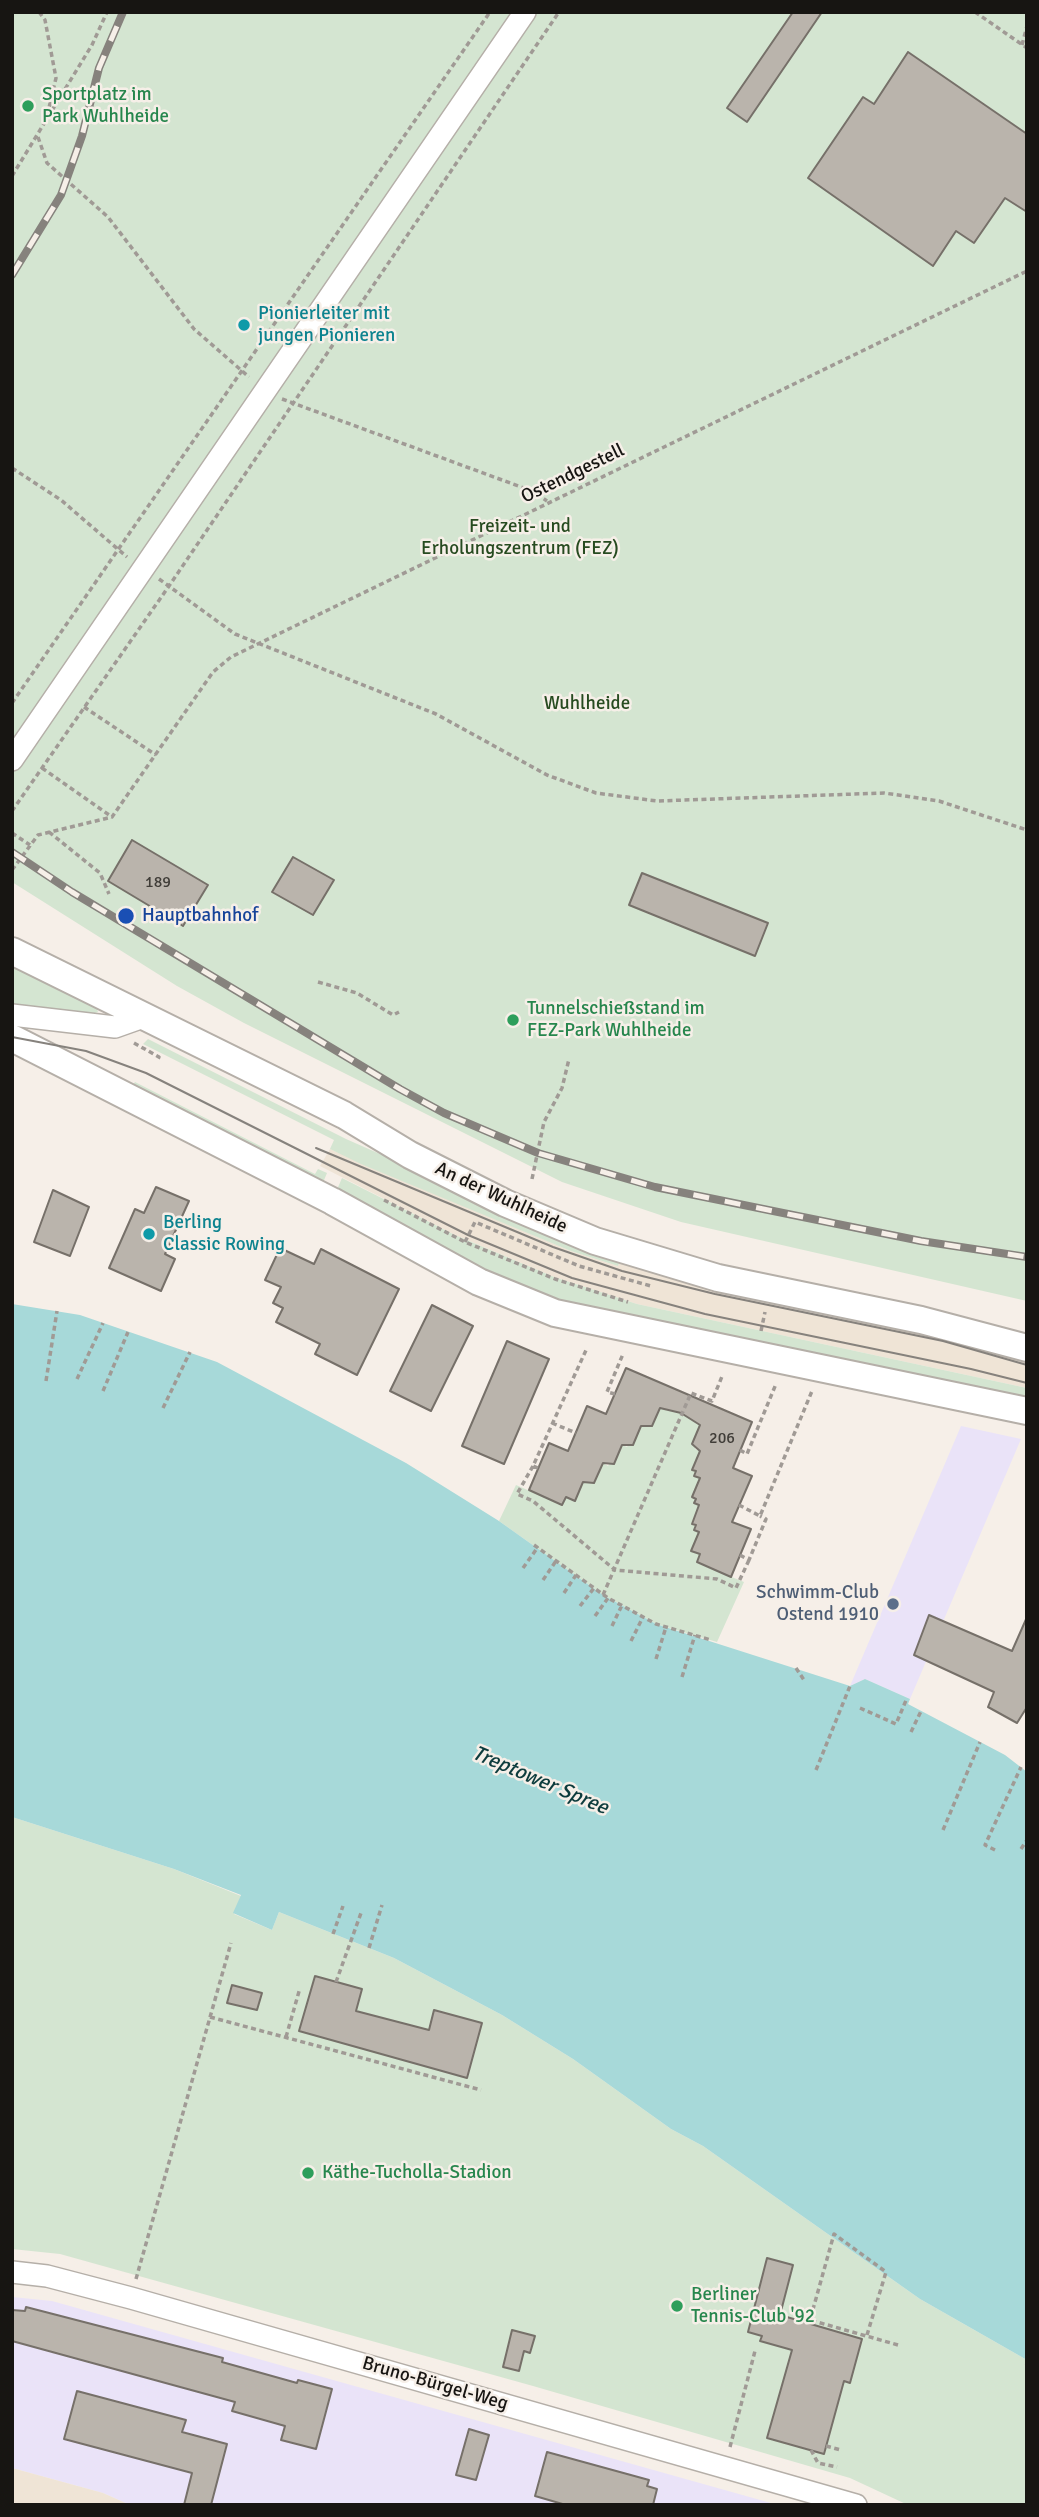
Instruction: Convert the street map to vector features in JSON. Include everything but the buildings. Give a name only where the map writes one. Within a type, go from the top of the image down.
[{"type":"main road","name":"An der Wuhlheide","points":[[12,951],[344,1115],[410,1155],[505,1203],[595,1241],[718,1278],[921,1320],[1027,1348]]},
{"type":"main road","points":[[12,1038],[332,1201],[480,1282],[555,1314],[1027,1411]]},
{"type":"street","points":[[12,760],[525,12]]},
{"type":"street","points":[[12,1014],[115,1027],[146,1016]]},
{"type":"street","name":"Bruno-Bürgel-Weg","points":[[12,2273],[47,2276],[131,2298],[856,2505]]},
{"type":"path","points":[[39,12],[45,20],[56,78],[47,118]]},
{"type":"path","points":[[12,176],[92,45],[107,12]]},
{"type":"path","points":[[12,703],[490,12]]},
{"type":"path","points":[[12,811],[169,586],[559,12]]},
{"type":"path","points":[[975,12],[1024,46],[1027,26]]},
{"type":"path","points":[[38,137],[47,163],[108,218],[181,314],[207,343],[266,390],[292,404],[532,491],[547,501]]},
{"type":"path","name":"Ostendgestell","points":[[112,817],[213,673],[231,657],[547,501],[1027,271]]},
{"type":"path","points":[[12,468],[61,500],[119,551],[144,568]]},
{"type":"path","points":[[169,586],[235,634],[436,714],[547,775],[596,793],[657,801],[884,793],[939,802],[1027,830]]},
{"type":"path","points":[[84,707],[156,755]]},
{"type":"path","points":[[42,768],[112,817]]},
{"type":"path","points":[[12,870],[38,835],[112,817]]},
{"type":"path","points":[[49,832],[100,873],[109,894]]},
{"type":"path","points":[[12,833],[30,845]]},
{"type":"path","points":[[318,982],[356,993],[394,1015],[399,1012]]},
{"type":"path","points":[[132,1042],[159,1057],[157,1060]]},
{"type":"path","points":[[532,1179],[544,1122],[562,1088],[569,1059]]},
{"type":"path","points":[[379,1198],[465,1242],[555,1279],[634,1304]]},
{"type":"path","points":[[465,1242],[475,1222],[579,1266],[651,1286]]},
{"type":"path","points":[[46,1381],[57,1311]]},
{"type":"path","points":[[748,1329],[761,1332],[765,1312],[778,1314]]},
{"type":"path","points":[[77,1380],[103,1323]]},
{"type":"path","points":[[103,1391],[128,1332]]},
{"type":"path","points":[[587,1348],[535,1467],[517,1494],[533,1501],[615,1570],[717,1580],[736,1588],[766,1519],[739,1505]]},
{"type":"path","points":[[163,1408],[190,1352]]},
{"type":"path","points":[[615,1394],[607,1392],[623,1354]]},
{"type":"path","points":[[603,1595],[691,1392],[712,1402],[723,1374]]},
{"type":"path","points":[[740,1450],[747,1454],[776,1384]]},
{"type":"path","points":[[760,1516],[812,1391]]},
{"type":"path","points":[[552,1423],[576,1433]]},
{"type":"path","points":[[523,1568],[536,1546],[603,1595],[643,1617],[710,1640]]},
{"type":"path","points":[[740,1555],[749,1560]]},
{"type":"path","points":[[543,1580],[556,1561]]},
{"type":"path","points":[[564,1592],[576,1575]]},
{"type":"path","points":[[580,1606],[594,1588]]},
{"type":"path","points":[[595,1616],[608,1598]]},
{"type":"path","points":[[612,1626],[622,1605]]},
{"type":"path","points":[[631,1641],[643,1617]]},
{"type":"path","points":[[656,1659],[666,1627]]},
{"type":"path","points":[[682,1677],[695,1635]]},
{"type":"path","points":[[796,1668],[804,1680]]},
{"type":"path","points":[[816,1770],[850,1686]]},
{"type":"path","points":[[860,1708],[896,1724],[907,1698]]},
{"type":"path","points":[[911,1732],[921,1711]]},
{"type":"path","points":[[943,1830],[979,1742]]},
{"type":"path","points":[[995,1850],[985,1845],[1021,1767]]},
{"type":"path","points":[[1021,1849],[1027,1840]]},
{"type":"path","points":[[369,1948],[382,1905]]},
{"type":"path","points":[[332,1934],[343,1906]]},
{"type":"path","points":[[336,1982],[361,1913]]},
{"type":"path","points":[[131,2298],[231,1943]]},
{"type":"path","points":[[286,2037],[300,1988]]},
{"type":"path","points":[[210,2017],[481,2090]]},
{"type":"path","points":[[867,2335],[886,2272],[834,2234],[810,2320],[898,2345]]},
{"type":"path","points":[[725,2466],[755,2351]]},
{"type":"path","points":[[826,2446],[841,2450]]},
{"type":"path","points":[[811,2450],[818,2463],[837,2468]]},
{"type":"shaded area","points":[[330,1149],[571,1251],[618,1266],[620,1260],[973,1345],[1027,1362],[1027,1388],[637,1304],[554,1277],[455,1235],[320,1166]]},
{"type":"shaded area","points":[[961,1426],[1021,1439],[910,1699],[865,1679],[850,1686]]},
{"type":"shaded area","points":[[12,2297],[52,2301],[778,2505],[130,2505],[103,2493],[12,2468]]},
{"type":"shaded area","points":[[12,2468],[103,2493],[130,2505],[12,2505]]},
{"type":"green space","name":"Wuhlheide","points":[[12,12],[1027,12],[1027,1301],[681,1222],[562,1182],[244,1023],[177,986],[12,882]]},
{"type":"green space","points":[[12,964],[97,1009],[98,1012],[92,1014],[12,1004]]},
{"type":"green space","points":[[148,1039],[346,1139],[620,1260],[618,1266],[571,1251],[361,1164],[330,1149],[334,1140],[143,1044]]},
{"type":"green space","points":[[135,1082],[315,1174],[318,1169],[327,1173],[322,1185],[133,1085]]},
{"type":"green space","points":[[342,1178],[455,1235],[554,1277],[637,1304],[1027,1388],[1027,1398],[583,1310],[521,1290],[336,1192]]},
{"type":"green space","points":[[667,1406],[696,1419],[695,1422],[700,1425],[695,1449],[700,1451],[692,1470],[696,1471],[694,1476],[700,1478],[692,1497],[699,1505],[692,1523],[699,1532],[692,1550],[700,1554],[697,1563],[744,1582],[717,1642],[656,1624],[603,1595],[499,1521],[516,1485],[562,1505],[566,1497],[575,1501],[583,1482],[595,1482],[603,1463],[608,1466],[622,1445],[627,1447],[641,1426],[652,1426],[660,1408],[665,1410]]},
{"type":"green space","name":"Käthe-Tucholla-Stadion","points":[[12,1817],[174,1869],[241,1896],[234,1914],[272,1930],[279,1912],[394,1958],[502,2015],[573,2059],[671,2129],[703,2146],[920,2299],[1027,2360],[1027,2505],[908,2505],[850,2478],[533,2386],[60,2254],[12,2249]]},
{"type":"water","name":"Treptower Spree","points":[[12,1304],[80,1315],[217,1362],[406,1463],[499,1521],[603,1595],[656,1624],[850,1686],[865,1679],[910,1699],[908,1704],[1005,1755],[1027,1772],[1027,2360],[920,2299],[703,2146],[671,2129],[573,2059],[502,2015],[394,1958],[279,1912],[272,1930],[233,1913],[241,1895],[174,1869],[12,1817]]},
{"type":"tram line","points":[[12,1037],[86,1051],[146,1073],[468,1235],[572,1278],[705,1314],[1027,1383]]},
{"type":"tram line","points":[[316,1148],[553,1247],[622,1271],[715,1294],[943,1341],[1027,1365]]},
{"type":"railway","points":[[12,275],[61,195],[82,136],[99,68],[123,12]]},
{"type":"railway","points":[[12,852],[72,892],[400,1089],[444,1113],[538,1153],[655,1187],[921,1241],[1027,1257]]},
{"type":"place","name":"Sportplatz im Park Wuhlheide","points":[[28,106]]},
{"type":"place","name":"Pionierleiter mit jungen Pionieren","points":[[244,325]]},
{"type":"place","name":"Hauptbahnhof","points":[[126,916]]},
{"type":"place","name":"Tunnelschießstand im FEZ-Park Wuhlheide","points":[[513,1020]]},
{"type":"place","name":"Berling Classic Rowing","points":[[149,1234]]},
{"type":"place","name":"Schwimm-Club Ostend 1910","points":[[893,1604]]},
{"type":"place","name":"Käthe-Tucholla-Stadion","points":[[308,2173]]},
{"type":"place","name":"Berliner Tennis-Club '92","points":[[677,2306]]},
{"type":"park label","name":"Freizeit- und Erholungszentrum (FEZ)","points":[[520,538]]}]
